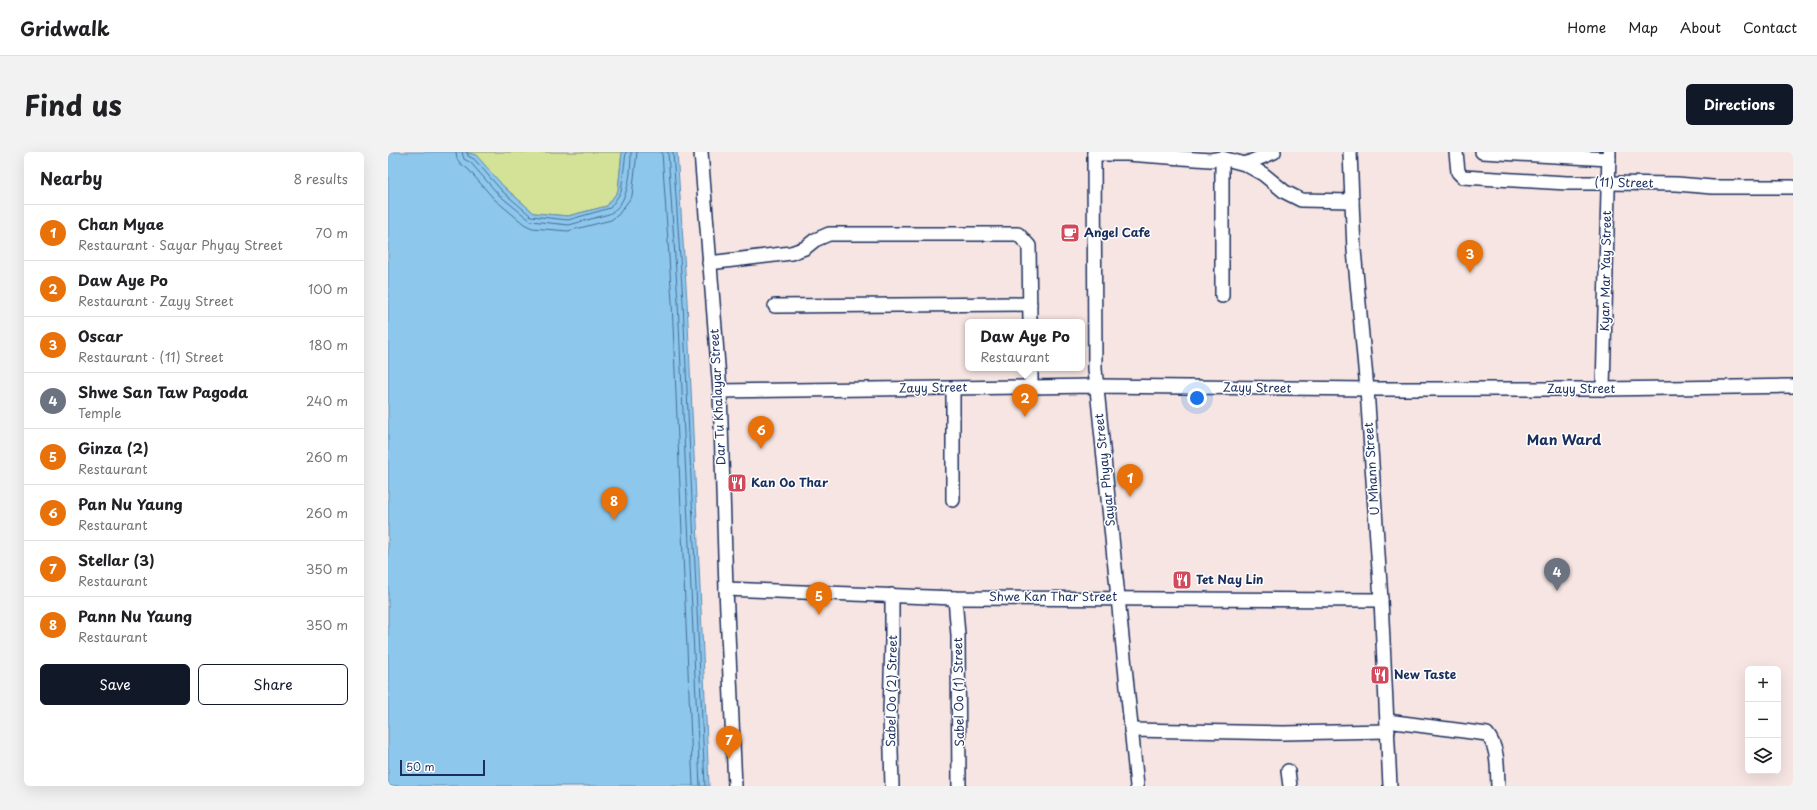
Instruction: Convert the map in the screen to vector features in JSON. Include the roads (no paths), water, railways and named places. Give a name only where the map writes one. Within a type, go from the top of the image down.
[{"type":"street","name":"Dar Tu Khalayar Street","points":[[701,152],[720,391],[726,589],[735,786]]},
{"type":"street","points":[[1245,164],[1274,152]]},
{"type":"street","name":"U Mhann Street","points":[[1350,152],[1354,250],[1367,389],[1381,600],[1390,786]]},
{"type":"street","name":"(11) Street","points":[[1456,152],[1458,172],[1463,177],[1567,184],[1608,182],[1677,184],[1712,187],[1793,187]]},
{"type":"street","points":[[1482,152],[1609,156]]},
{"type":"street","points":[[1094,153],[1210,160],[1222,158],[1245,164],[1263,174],[1285,192],[1300,200],[1352,201]]},
{"type":"street","name":"Sayar Phyay Street","points":[[1094,153],[1094,322],[1096,386],[1119,597],[1137,786]]},
{"type":"street","name":"Kyan Mar Yay Street","points":[[1603,389],[1609,156]]},
{"type":"street","points":[[1222,158],[1222,296]]},
{"type":"street","points":[[709,263],[791,253],[805,248],[815,240],[829,234],[1018,234],[1029,246],[1030,319]]},
{"type":"street","points":[[775,306],[1030,304]]},
{"type":"street","points":[[1031,371],[1031,387]]},
{"type":"street","name":"Zayy Street","points":[[720,391],[1096,386],[1367,389],[1603,389],[1793,386]]},
{"type":"street","points":[[953,388],[953,500]]},
{"type":"street","name":"Shwe Kan Thar Street","points":[[726,589],[955,598],[1119,597],[1381,600]]},
{"type":"street","name":"Sabel Oo (2) Street","points":[[892,595],[890,714],[892,786]]},
{"type":"street","name":"Sabel Oo (1) Street","points":[[955,598],[958,635],[959,786]]},
{"type":"street","points":[[1131,730],[1284,733],[1387,726],[1487,734],[1492,740],[1497,757],[1498,786]]},
{"type":"street","points":[[1288,771],[1290,786]]},
{"type":"water","points":[[388,152],[464,152],[476,155],[505,188],[534,213],[568,216],[607,206],[618,191],[622,152],[677,152],[687,301],[709,786],[388,786]]},
{"type":"place","name":"Angel Cafe","points":[[1070,233]]},
{"type":"place","name":"Oscar","points":[[1470,273]]},
{"type":"place","name":"Daw Aye Po","points":[[1025,417]]},
{"type":"place","name":"Pan Nu Yaung","points":[[761,449]]},
{"type":"place","name":"Kan Oo Thar","points":[[737,483]]},
{"type":"place","name":"Chan Myae","points":[[1130,497]]},
{"type":"place","name":"Pann Nu Yaung","points":[[614,520]]},
{"type":"place","name":"Tet Nay Lin","points":[[1182,580]]},
{"type":"place","name":"Shwe San Taw Pagoda","points":[[1557,591]]},
{"type":"place","name":"Ginza (2)","points":[[819,615]]},
{"type":"place","name":"New Taste","points":[[1380,675]]},
{"type":"place","name":"Stellar (3)","points":[[729,759]]},
{"type":"district","name":"Man Ward","points":[[1564,440]]}]
